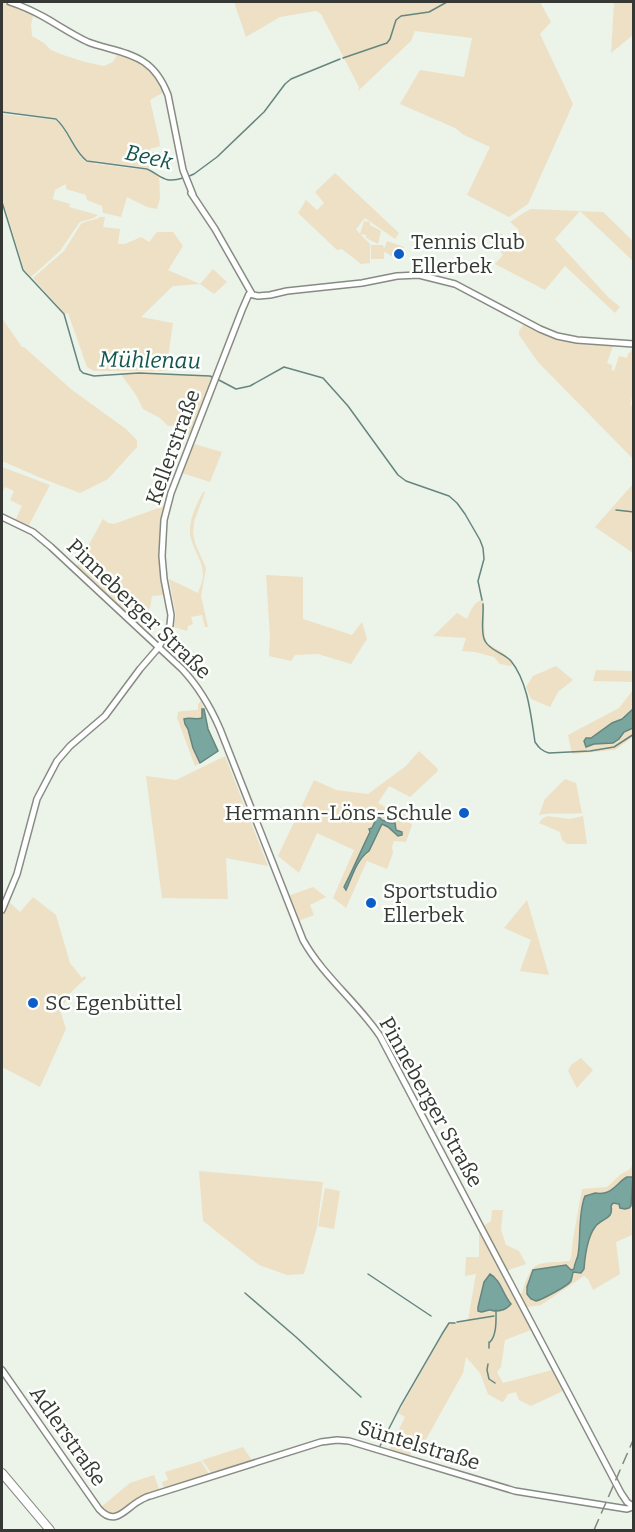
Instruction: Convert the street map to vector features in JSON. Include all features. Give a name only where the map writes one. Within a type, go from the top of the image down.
[{"type":"highway","points":[[2,1473],[50,1530]]},
{"type":"highway","points":[[2,1478],[45,1530]]},
{"type":"main road","points":[[10,2],[33,11],[84,40],[139,59],[154,70],[168,95],[186,179],[193,195],[241,272],[251,297],[362,283],[397,276],[419,275],[444,280],[465,289],[557,336],[577,340],[633,344]]},
{"type":"main road","name":"Kellerstraße","points":[[2,910],[18,873],[37,799],[53,769],[66,750],[105,716],[168,630],[171,615],[162,556],[165,511],[215,378],[240,316],[251,297]]},
{"type":"main road","name":"Pinneberger Straße","points":[[2,517],[33,532],[46,542],[189,676],[207,701],[303,940],[318,963],[380,1036],[621,1493],[632,1506]]},
{"type":"main road","name":"Adlerstraße","points":[[2,1370],[99,1509],[111,1517]]},
{"type":"main road","name":"Süntelstraße","points":[[111,1517],[120,1515],[150,1496],[321,1442],[337,1440],[349,1441],[517,1491],[628,1509],[632,1506]]},
{"type":"shaded area","points":[[2,2],[33,16],[32,36],[51,50],[104,66],[113,62],[117,55],[133,59],[151,72],[164,92],[150,100],[160,146],[150,149],[150,152],[156,152],[156,165],[149,164],[149,168],[87,160],[56,118],[2,111]]},
{"type":"shaded area","points":[[234,2],[540,2],[551,22],[540,34],[573,104],[528,204],[509,217],[467,195],[490,147],[464,135],[455,128],[400,104],[420,70],[464,77],[472,38],[415,31],[411,41],[358,91],[359,87],[321,14],[316,11],[280,17],[246,37]]},
{"type":"shaded area","points":[[614,2],[633,2],[633,35],[611,53]]},
{"type":"shaded area","points":[[2,114],[55,120],[83,160],[96,164],[146,170],[159,176],[160,198],[157,209],[147,207],[127,197],[121,217],[103,213],[102,206],[87,200],[86,195],[66,189],[66,184],[55,190],[53,199],[70,204],[69,207],[98,215],[79,223],[60,251],[31,277],[24,269],[2,198]]},
{"type":"shaded area","points":[[335,173],[399,233],[395,239],[365,218],[356,229],[370,244],[370,263],[361,264],[342,249],[337,250],[298,213],[306,200],[317,210],[324,203],[315,192]]},
{"type":"shaded area","points":[[531,209],[580,211],[555,239],[620,307],[615,313],[565,266],[545,290],[495,264],[503,255],[491,239],[500,232],[509,242],[519,230],[510,222]]},
{"type":"shaded area","points":[[580,211],[603,212],[633,241],[633,261]]},
{"type":"shaded area","points":[[105,217],[103,227],[120,229],[118,244],[125,244],[141,237],[149,242],[157,232],[173,232],[183,246],[168,270],[200,284],[173,286],[141,317],[173,323],[166,371],[94,371],[87,367],[68,313],[65,314],[33,278],[64,251],[81,224]]},
{"type":"shaded area","points":[[364,221],[370,222],[370,225],[381,231],[378,244],[366,238],[366,235],[360,234]]},
{"type":"shaded area","points":[[387,241],[404,247],[401,259],[384,252],[384,259],[371,259],[371,245],[383,245],[384,249]]},
{"type":"shaded area","points":[[213,269],[227,282],[214,294],[200,284]]},
{"type":"shaded area","points":[[2,318],[22,347],[72,390],[126,429],[137,440],[137,447],[108,479],[80,493],[2,461]]},
{"type":"shaded area","points":[[524,324],[556,338],[613,346],[607,363],[612,365],[614,371],[619,356],[627,358],[628,354],[633,351],[633,393],[630,405],[633,406],[633,459],[538,362],[519,335]]},
{"type":"shaded area","points":[[145,372],[213,376],[191,437],[178,425],[168,426],[160,418],[143,409],[120,373]]},
{"type":"shaded area","points":[[194,444],[222,452],[210,482],[182,473]]},
{"type":"shaded area","points":[[2,467],[50,485],[28,527],[15,521],[22,506],[10,500],[14,491],[5,487],[2,493]]},
{"type":"shaded area","points":[[633,484],[633,553],[595,527]]},
{"type":"shaded area","points":[[205,492],[194,522],[193,533],[206,568],[201,596],[208,627],[205,627],[202,615],[191,617],[193,624],[188,626],[187,631],[174,627],[176,615],[169,579],[198,593],[203,574],[191,538],[190,527],[194,511]]},
{"type":"shaded area","points":[[164,506],[160,528],[160,550],[165,595],[152,596],[150,608],[145,614],[149,620],[142,628],[76,568],[103,519],[114,524]]},
{"type":"shaded area","points":[[266,575],[303,577],[303,619],[352,635],[362,622],[367,639],[351,664],[318,654],[295,655],[291,661],[269,656]]},
{"type":"shaded area","points":[[483,599],[487,642],[506,655],[511,666],[500,664],[494,657],[462,651],[466,638],[433,636],[457,613],[467,619],[475,605]]},
{"type":"shaded area","points":[[556,666],[573,680],[558,692],[550,707],[531,699],[526,687],[533,676]]},
{"type":"shaded area","points":[[596,670],[633,671],[633,682],[593,681]]},
{"type":"shaded area","points":[[633,690],[633,709],[597,734],[586,738],[590,746],[611,743],[633,728],[633,737],[615,750],[572,754],[568,735],[619,708]]},
{"type":"shaded area","points":[[201,701],[204,709],[202,718],[188,718],[185,724],[200,763],[195,766],[177,718],[178,712],[198,710],[198,704]]},
{"type":"shaded area","points":[[419,751],[438,769],[410,797],[389,786],[378,803],[398,814],[401,808],[412,825],[406,842],[394,841],[393,853],[387,869],[367,861],[346,908],[333,898],[354,850],[317,833],[299,873],[278,856],[314,780],[336,790],[368,794],[406,766]],"holes":[[[382,820],[390,824],[392,822],[396,825],[396,829],[400,832],[382,824],[346,889],[352,868],[358,860],[375,821]]]},
{"type":"shaded area","points":[[225,756],[268,866],[226,858],[228,899],[162,898],[146,776],[176,780]]},
{"type":"shaded area","points":[[565,779],[576,783],[582,813],[539,815],[545,799]]},
{"type":"shaded area","points":[[547,816],[570,819],[583,816],[587,844],[567,844],[562,840],[560,832],[539,823]]},
{"type":"shaded area","points":[[313,887],[326,897],[310,905],[314,915],[298,921],[288,896]]},
{"type":"shaded area","name":"SC Egenbüttel","points":[[33,897],[56,915],[70,963],[82,978],[85,976],[86,978],[67,996],[69,999],[59,1007],[66,1029],[40,1087],[2,1067],[2,916],[8,901],[20,912]]},
{"type":"shaded area","points":[[527,900],[549,975],[520,971],[531,940],[504,928]]},
{"type":"shaded area","points":[[581,1058],[593,1070],[577,1088],[568,1071],[571,1065]]},
{"type":"shaded area","points":[[633,1165],[633,1177],[625,1179],[605,1194],[591,1194],[583,1199],[578,1254],[574,1269],[571,1270],[566,1265],[534,1270],[527,1287],[549,1296],[570,1281],[573,1272],[581,1273],[584,1269],[589,1237],[597,1224],[605,1220],[613,1203],[625,1209],[631,1206],[633,1187],[632,1235],[616,1242],[620,1274],[593,1290],[584,1276],[541,1305],[528,1307],[524,1305],[518,1295],[522,1293],[529,1274],[537,1265],[571,1259],[582,1189],[607,1187]]},
{"type":"shaded area","points":[[199,1171],[323,1182],[317,1227],[304,1274],[287,1275],[259,1265],[203,1221]]},
{"type":"shaded area","points":[[325,1188],[340,1191],[334,1229],[318,1226]]},
{"type":"shaded area","points":[[492,1210],[503,1210],[501,1230],[506,1245],[519,1251],[526,1264],[506,1271],[483,1226],[491,1221]]},
{"type":"shaded area","points":[[479,1232],[531,1330],[505,1340],[501,1367],[497,1372],[503,1383],[552,1370],[563,1391],[531,1406],[519,1400],[516,1392],[508,1394],[502,1402],[488,1394],[480,1373],[466,1357],[463,1373],[424,1443],[416,1439],[409,1458],[389,1450],[405,1417],[398,1413],[449,1323],[468,1320],[476,1274],[465,1276],[466,1257],[479,1257]],"holes":[[[490,1275],[497,1279],[508,1300],[492,1310],[481,1312],[482,1287]]]},
{"type":"shaded area","points":[[243,1447],[253,1462],[212,1474],[202,1460]]},
{"type":"shaded area","points":[[201,1461],[209,1474],[167,1488],[163,1486],[162,1482],[168,1480],[165,1472]]},
{"type":"shaded area","points":[[154,1475],[158,1491],[139,1498],[116,1514],[107,1512],[101,1507],[130,1483]]},
{"type":"water","points":[[202,709],[204,709],[208,729],[218,751],[200,763],[184,719],[202,718]]},
{"type":"water","points":[[633,709],[633,728],[624,732],[613,743],[586,747],[584,741],[586,738],[591,738],[612,723],[622,719]]},
{"type":"water","points":[[377,817],[395,823],[396,830],[402,832],[402,835],[398,836],[382,824],[369,851],[358,863],[346,890],[344,887],[370,832],[369,829],[372,828]]},
{"type":"water","points":[[627,1177],[633,1177],[631,1206],[625,1209],[613,1203],[611,1214],[592,1231],[588,1241],[584,1269],[581,1273],[573,1272],[569,1283],[548,1296],[536,1301],[531,1299],[527,1294],[527,1287],[533,1270],[566,1265],[571,1270],[574,1269],[578,1255],[581,1210],[585,1196],[605,1193]]},
{"type":"water","points":[[490,1274],[497,1280],[511,1304],[502,1310],[481,1312],[478,1311],[478,1307],[484,1282]]},
{"type":"waterway","name":"Beek","points":[[343,58],[387,43],[396,20],[401,16],[429,12],[447,2]]},
{"type":"waterway","name":"Beek","points":[[187,177],[217,157],[264,112],[291,79],[340,59]]},
{"type":"waterway","name":"Beek","points":[[2,112],[56,119],[78,152],[87,161],[147,169],[167,180],[183,178]]},
{"type":"waterway","name":"Mühlenau","points":[[2,202],[23,270],[64,314],[80,370],[83,373],[94,376],[139,373],[212,377]]},
{"type":"waterway","name":"Mühlenau","points":[[217,379],[236,389],[250,386],[284,367],[323,378],[348,406],[398,475],[406,481],[449,496],[465,514],[483,548],[484,559],[478,581],[482,600]]},
{"type":"waterway","points":[[616,510],[634,512]]},
{"type":"waterway","name":"Mühlenau","points":[[483,604],[484,638],[490,647],[508,658],[517,669],[528,700],[535,742],[541,749],[549,753],[590,751],[614,747],[634,734]]},
{"type":"waterway","points":[[368,1274],[431,1316]]},
{"type":"waterway","points":[[245,1293],[361,1397]]},
{"type":"waterway","points":[[489,1348],[489,1342],[495,1331],[496,1310]]},
{"type":"waterway","points":[[457,1322],[494,1316]]},
{"type":"waterway","points":[[379,1448],[442,1334],[449,1323],[455,1323]]},
{"type":"waterway","points":[[488,1364],[489,1379],[495,1383]]},
{"type":"railway","points":[[594,1530],[634,1438]]},
{"type":"place","name":"Tennis Club Ellerbek","points":[[399,254]]},
{"type":"place","name":"Hermann-Löns-Schule","points":[[464,813]]},
{"type":"place","name":"Sportstudio Ellerbek","points":[[371,903]]},
{"type":"place","name":"SC Egenbüttel","points":[[33,1003]]}]
